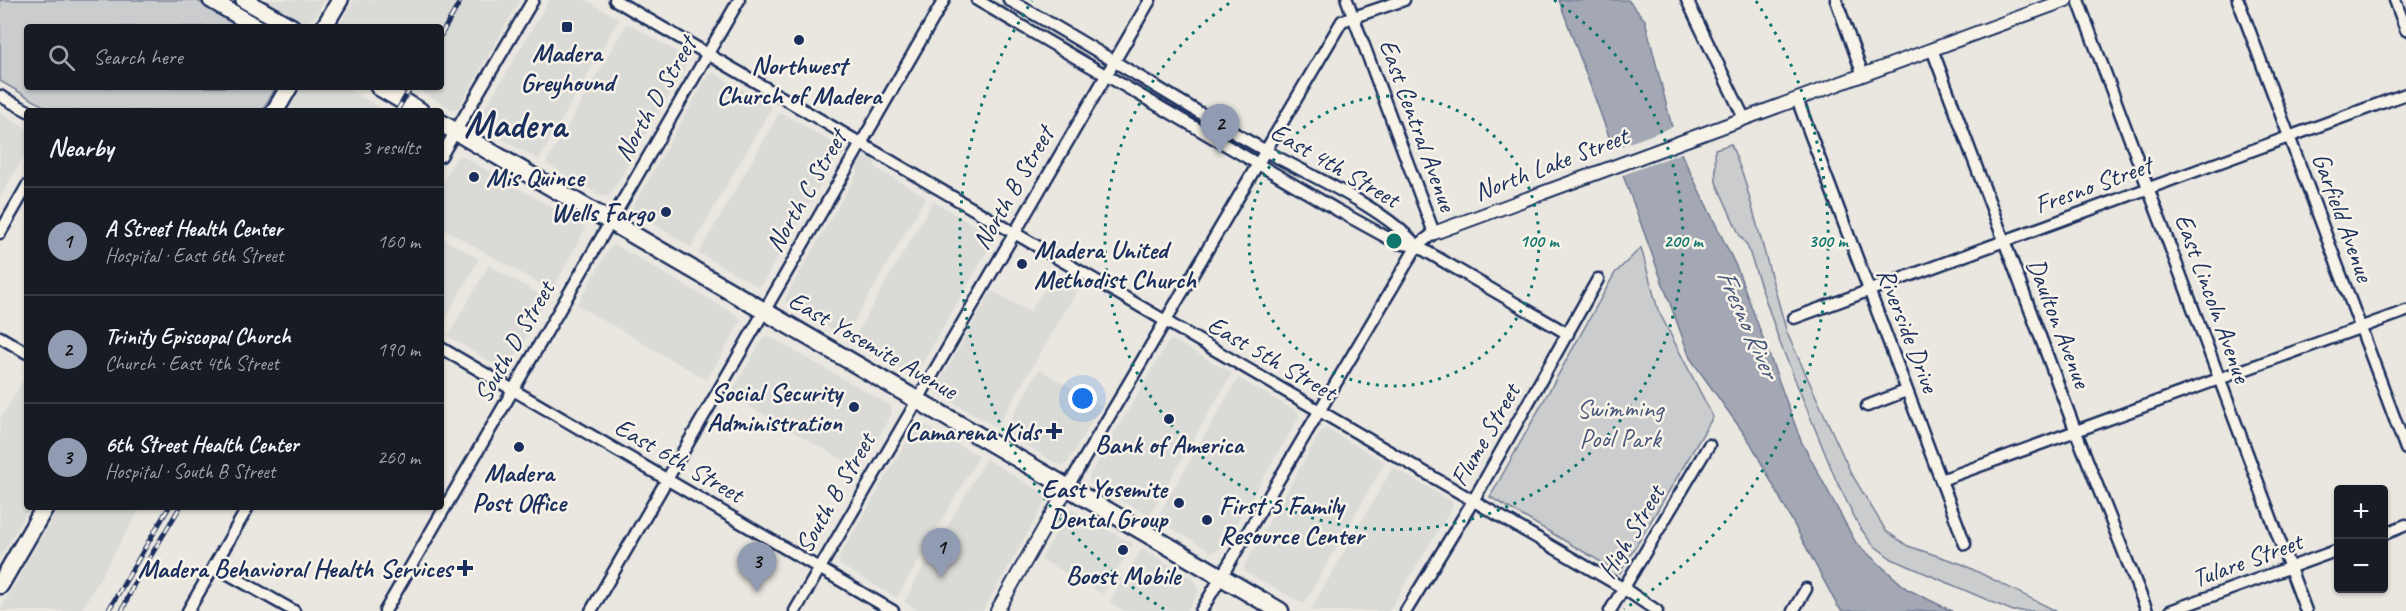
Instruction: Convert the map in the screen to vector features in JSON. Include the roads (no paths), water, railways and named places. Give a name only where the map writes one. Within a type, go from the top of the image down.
[{"type":"main road","points":[[211,0],[252,24]]},
{"type":"main road","points":[[244,0],[287,24]]},
{"type":"main road","points":[[326,24],[340,0]]},
{"type":"main road","points":[[277,108],[287,90]]},
{"type":"main road","points":[[384,90],[415,108]]},
{"type":"main road","name":"East Yosemite Avenue","points":[[448,127],[1280,611]]},
{"type":"main road","points":[[0,583],[43,510]]},
{"type":"street","points":[[444,144],[448,127],[533,0]]},
{"type":"street","name":"East 5th Street","points":[[615,0],[1166,324],[1623,588],[1657,611]]},
{"type":"street","name":"North D Street","points":[[610,220],[739,0]]},
{"type":"street","name":"North C Street","points":[[591,611],[944,0]]},
{"type":"street","name":"East 4th Street","points":[[977,0],[1397,243],[1417,246]]},
{"type":"street","name":"East 4th Street","points":[[1009,0],[1264,151],[1403,230],[1417,246],[1568,334]]},
{"type":"street","name":"North B Street","points":[[916,399],[1150,0]]},
{"type":"street","name":"East Central Avenue","points":[[1347,0],[1434,233]]},
{"type":"street","points":[[997,611],[1342,21],[1404,0]]},
{"type":"street","points":[[1687,0],[1744,118]]},
{"type":"street","points":[[1836,0],[1863,75]]},
{"type":"street","name":"North Lake Street","points":[[1201,611],[1417,246],[1434,233],[1614,164],[2066,0]]},
{"type":"street","name":"East Lincoln Avenue","points":[[2078,0],[2306,611]]},
{"type":"street","name":"Garfield Avenue","points":[[2238,0],[2406,449]]},
{"type":"street","points":[[2395,0],[2406,30]]},
{"type":"street","name":"Daulton Avenue","points":[[1932,49],[2076,432],[2147,611]]},
{"type":"street","name":"Fresno Street","points":[[1794,318],[2406,94]]},
{"type":"street","points":[[0,96],[24,109]]},
{"type":"street","name":"Riverside Drive","points":[[1797,99],[1965,543]]},
{"type":"street","points":[[0,233],[24,191]]},
{"type":"street","name":"South D Street","points":[[388,610],[610,220]]},
{"type":"street","name":"Flume Street","points":[[1406,611],[1473,501],[1598,279]]},
{"type":"street","points":[[1941,480],[2406,311]]},
{"type":"street","points":[[0,337],[24,351]]},
{"type":"street","name":"East 6th Street","points":[[444,350],[893,611]]},
{"type":"street","points":[[1867,406],[1906,391]]},
{"type":"street","name":"South B Street","points":[[795,611],[818,567],[916,399]]},
{"type":"street","name":"High Street","points":[[1610,611],[1709,445]]},
{"type":"street","points":[[188,611],[246,510]]},
{"type":"street","points":[[2388,532],[2406,525]]},
{"type":"street","name":"Tulare Street","points":[[2170,611],[2334,552]]},
{"type":"street","points":[[214,566],[294,611]]},
{"type":"street","points":[[1793,611],[1806,589]]},
{"type":"water","name":"Fresno River","points":[[1559,0],[1628,0],[1645,20],[1676,143],[1737,268],[1801,441],[1856,543],[1907,589],[1952,611],[1842,611],[1837,605],[1750,442],[1690,358]]},
{"type":"railway","points":[[444,30],[461,0]]},
{"type":"railway","points":[[399,108],[409,90]]},
{"type":"railway","points":[[108,611],[167,510]]},
{"type":"railway","points":[[122,611],[134,584],[178,510]]},
{"type":"place","name":"Madera Greyhound","points":[[567,27]]},
{"type":"place","name":"Northwest Church of Madera","points":[[799,40]]},
{"type":"place","name":"Trinity Episcopal Church","points":[[1220,154]]},
{"type":"place","name":"Mis Quince","points":[[474,177]]},
{"type":"place","name":"Wells Fargo","points":[[666,212]]},
{"type":"place","name":"Madera United Methodist Church","points":[[1022,264]]},
{"type":"place","name":"Social Security Administration","points":[[854,407]]},
{"type":"place","name":"Bank of America","points":[[1169,419]]},
{"type":"place","name":"Camarena Kids","points":[[1054,431]]},
{"type":"place","name":"Madera Post Office","points":[[519,447]]},
{"type":"place","name":"East Yosemite Dental Group","points":[[1179,503]]},
{"type":"place","name":"First 5 Family Resource Center","points":[[1207,520]]},
{"type":"place","name":"Boost Mobile","points":[[1123,550]]},
{"type":"place","name":"Madera Behavioral Health Services","points":[[465,568]]},
{"type":"place","name":"A Street Health Center","points":[[941,578]]},
{"type":"place","name":"6th Street Health Center","points":[[757,592]]},
{"type":"district","name":"Madera","points":[[515,124]]},
{"type":"park label","name":"Swimming Pool Park","points":[[1620,423]]}]
